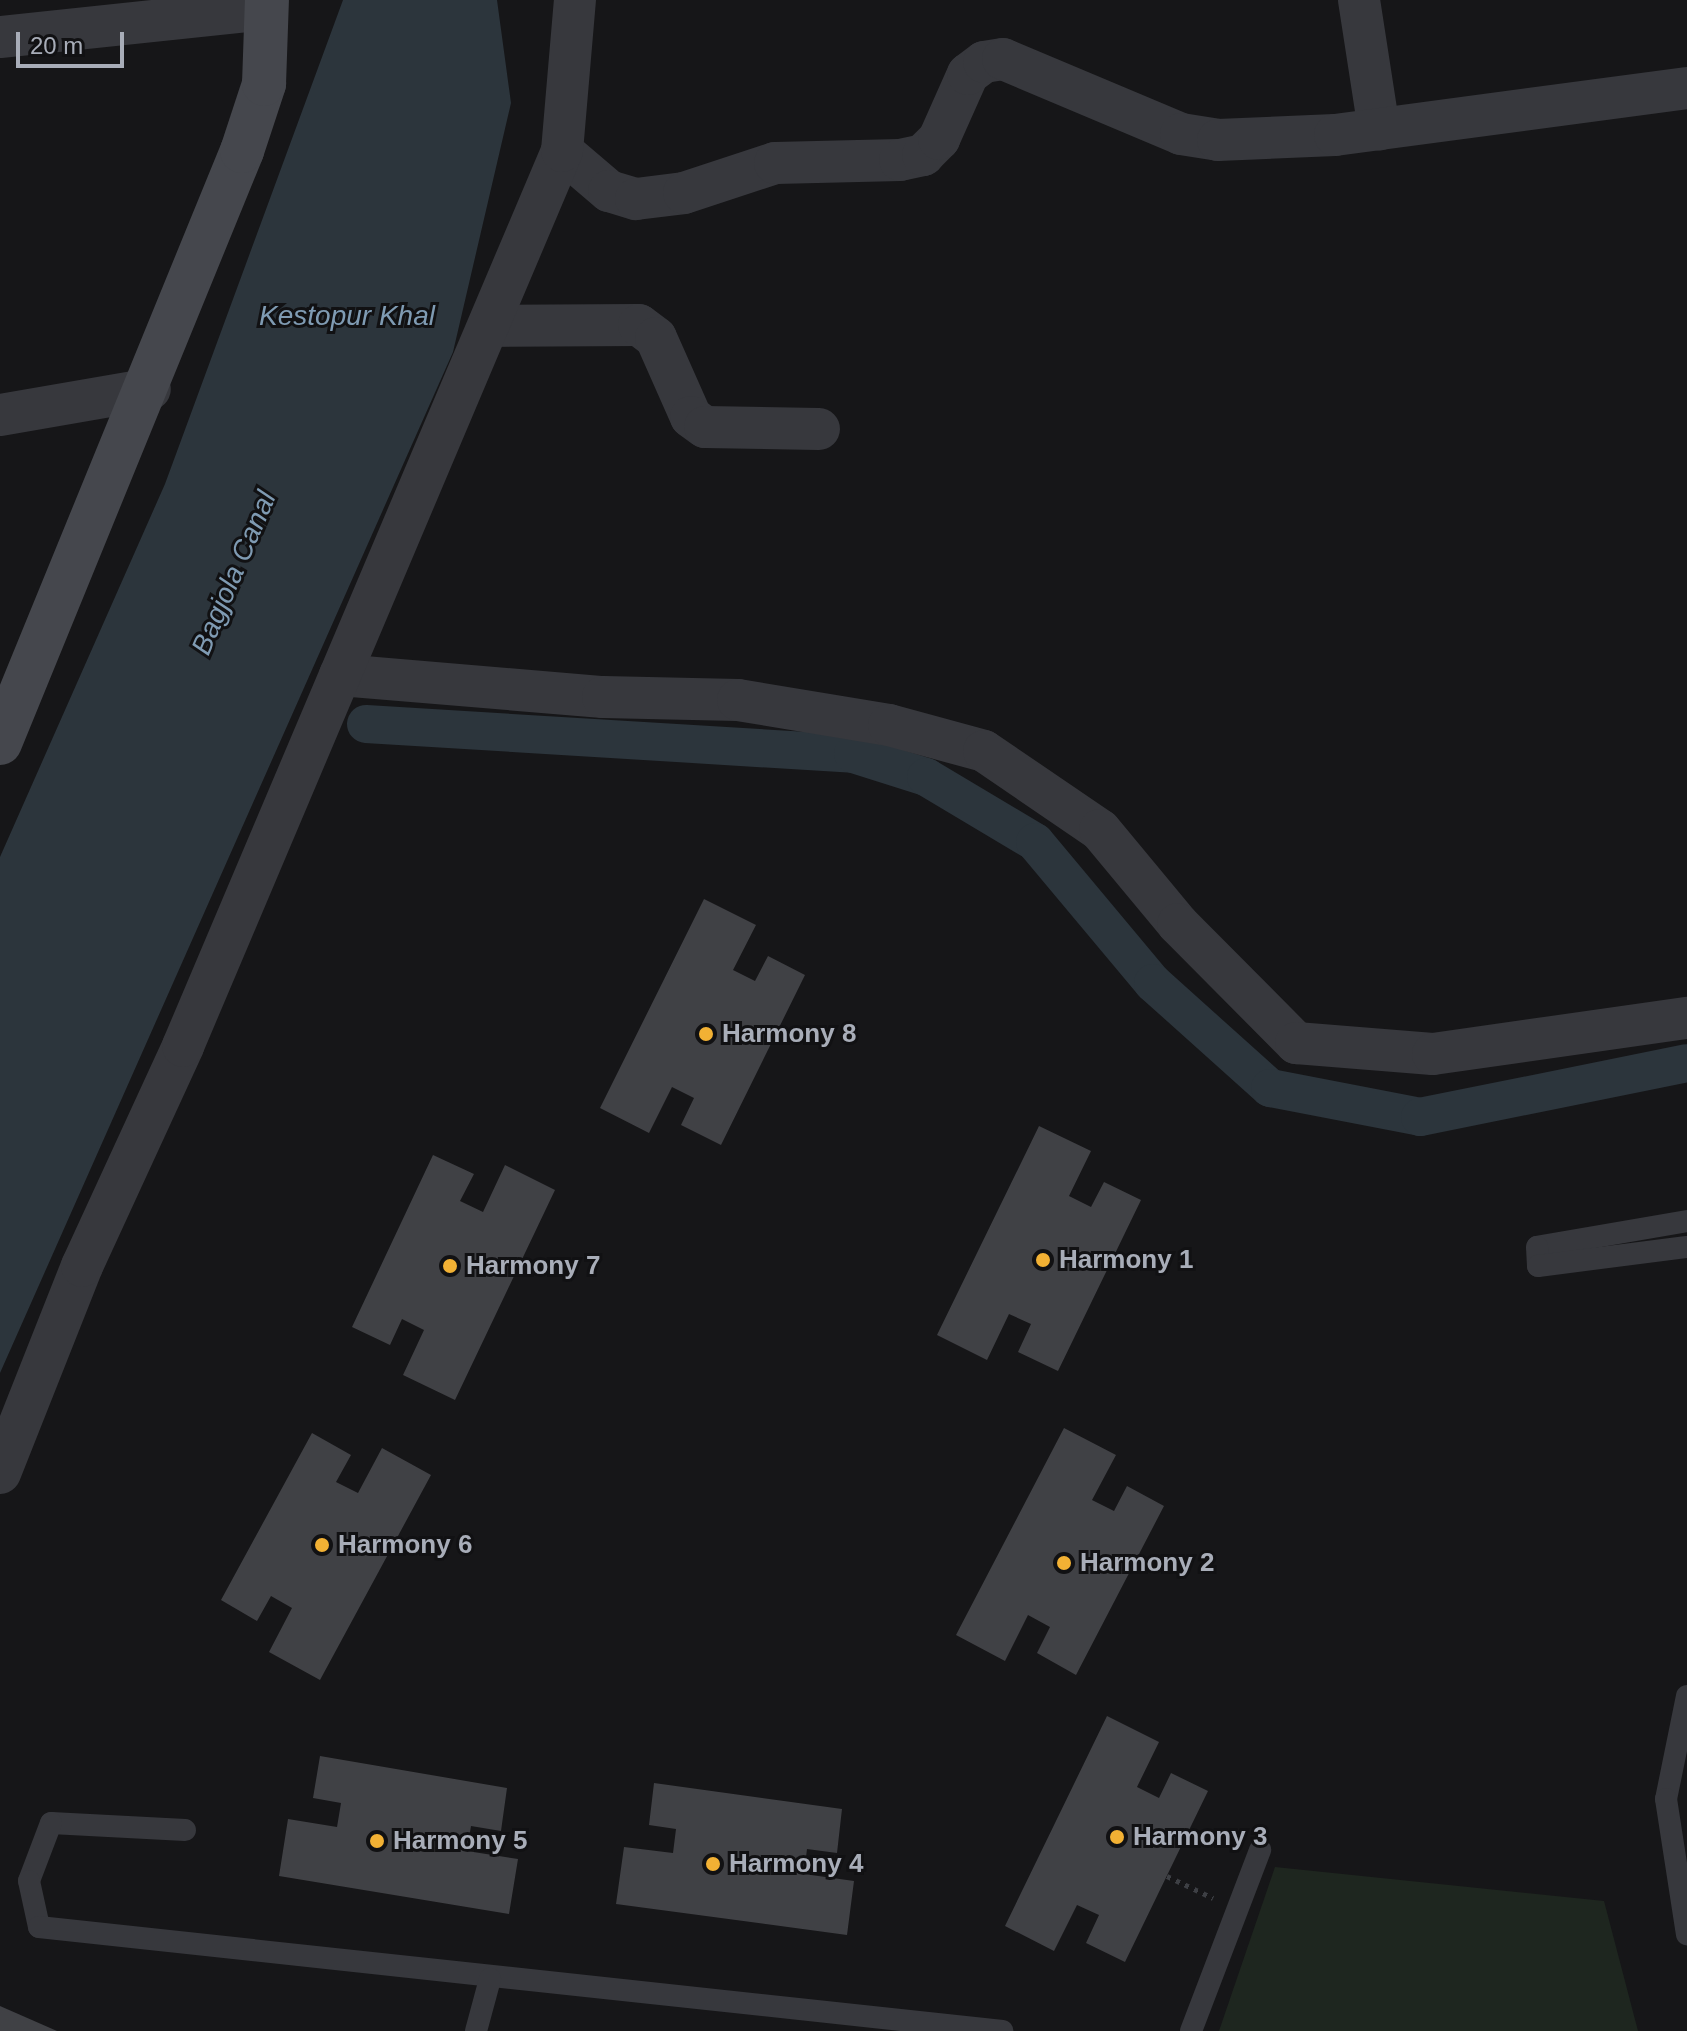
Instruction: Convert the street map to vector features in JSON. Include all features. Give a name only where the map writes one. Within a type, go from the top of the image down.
[{"type":"street","points":[[0,1473],[82,1266],[340,675],[562,151],[575,0]]},
{"type":"street","points":[[1359,0],[1379,129]]},
{"type":"street","points":[[0,37],[267,4],[264,84],[150,389],[0,743]]},
{"type":"street","points":[[562,151],[609,191],[636,199],[684,193],[775,163],[900,160],[923,155],[939,139],[968,74],[984,62],[1003,59],[1181,134],[1218,140],[1379,129],[1687,88]]},
{"type":"street","points":[[489,326],[639,325],[656,338],[691,417],[705,427],[819,429]]},
{"type":"street","points":[[0,415],[150,389]]},
{"type":"street","points":[[340,675],[603,697],[738,700],[889,725],[984,751],[1100,830],[1178,924],[1296,1043],[1433,1054],[1687,1018]]},
{"type":"lane","points":[[1687,1221],[1537,1257],[1687,1247]]},
{"type":"lane","points":[[1687,1696],[1666,1799],[1687,1934]]},
{"type":"lane","points":[[185,1830],[51,1823],[29,1881],[39,1927],[490,1979],[1002,2031]]},
{"type":"lane","points":[[1191,2031],[1260,1850]]},
{"type":"lane","points":[[476,2031],[490,1979]]},
{"type":"path","points":[[1167,1876],[1199,1892]]},
{"type":"shaded area","points":[[1275,1867],[1604,1901],[1638,2031],[1219,2031]]},
{"type":"water","name":"Kestopur Khal","points":[[343,0],[497,0],[511,103],[453,352],[0,1373],[0,857],[165,484]]},
{"type":"building","name":"Harmony 8","points":[[704,899],[756,925],[733,970],[755,981],[768,956],[805,975],[721,1145],[681,1125],[694,1098],[672,1087],[649,1133],[600,1108]]},
{"type":"building","name":"Harmony 1","points":[[1039,1126],[1091,1151],[1069,1196],[1091,1207],[1104,1182],[1141,1200],[1058,1371],[1018,1352],[1031,1324],[1009,1314],[987,1360],[937,1335]]},
{"type":"building","name":"Harmony 7","points":[[433,1155],[474,1174],[460,1201],[483,1212],[505,1165],[555,1190],[455,1400],[403,1375],[424,1330],[402,1319],[390,1345],[352,1327]]},
{"type":"building","name":"Harmony 2","points":[[1064,1428],[1116,1455],[1092,1500],[1114,1511],[1127,1486],[1164,1506],[1076,1675],[1037,1653],[1050,1627],[1028,1615],[1005,1661],[956,1635]]},
{"type":"building","name":"Harmony 6","points":[[312,1433],[351,1455],[336,1482],[358,1493],[382,1448],[431,1475],[320,1680],[269,1652],[292,1608],[271,1596],[257,1621],[221,1600]]},
{"type":"building","name":"Harmony 3","points":[[1107,1716],[1159,1742],[1137,1787],[1159,1798],[1171,1773],[1208,1791],[1125,1962],[1086,1943],[1099,1915],[1077,1905],[1054,1951],[1005,1926]]},
{"type":"building","name":"Harmony 5","points":[[320,1756],[507,1788],[501,1831],[471,1826],[467,1851],[518,1859],[509,1914],[279,1876],[288,1819],[337,1827],[341,1803],[313,1798]]},
{"type":"building","name":"Harmony 4","points":[[654,1783],[842,1809],[837,1853],[807,1849],[804,1874],[854,1881],[847,1935],[616,1904],[624,1847],[673,1853],[676,1829],[649,1825]]},
{"type":"building","points":[[0,2006],[57,2031],[0,2031]]},
{"type":"waterway","points":[[366,724],[853,754],[926,777],[1035,842],[1153,983],[1270,1088],[1420,1117],[1687,1063]]},
{"type":"place","name":"Harmony 8","points":[[706,1034]]},
{"type":"place","name":"Harmony 1","points":[[1043,1260]]},
{"type":"place","name":"Harmony 7","points":[[450,1266]]},
{"type":"place","name":"Harmony 6","points":[[322,1545]]},
{"type":"place","name":"Harmony 2","points":[[1064,1563]]},
{"type":"place","name":"Harmony 3","points":[[1117,1837]]},
{"type":"place","name":"Harmony 5","points":[[377,1841]]},
{"type":"place","name":"Harmony 4","points":[[713,1864]]},
{"type":"water label","name":"Bagjola Canal","points":[[234,573]]}]
